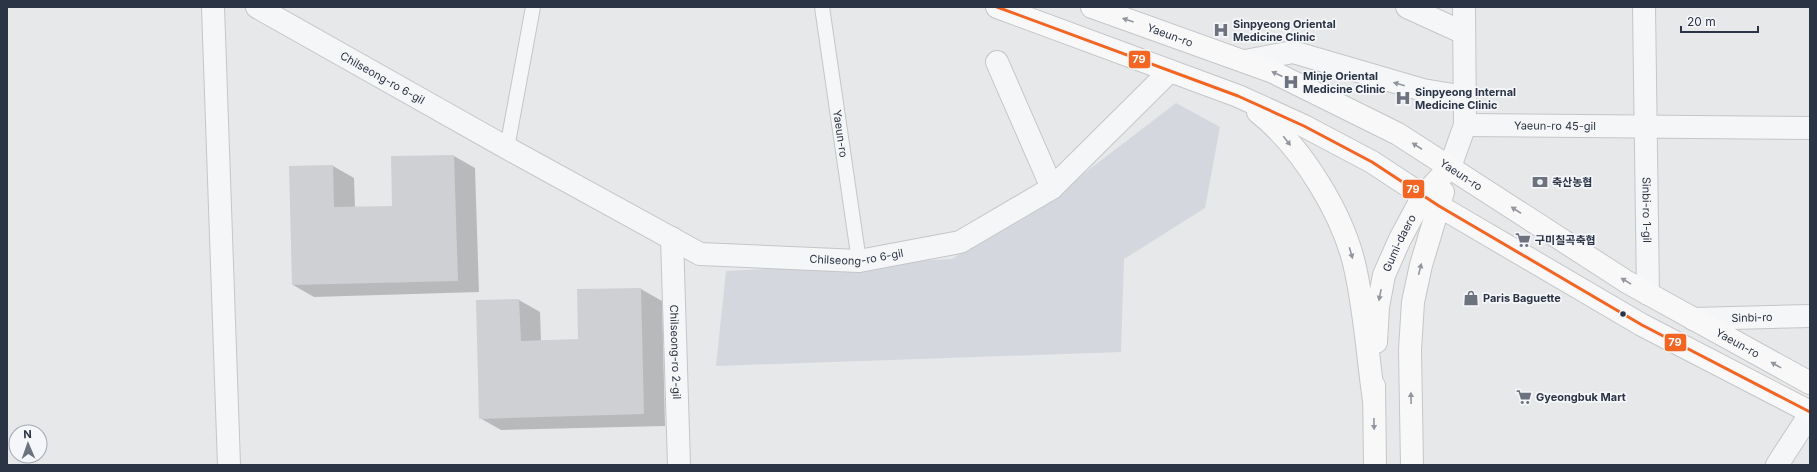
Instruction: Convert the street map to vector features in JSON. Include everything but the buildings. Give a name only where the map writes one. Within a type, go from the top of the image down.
[{"type":"street","points":[[214,7],[229,465]]},
{"type":"street","name":"Chilseong-ro 6-gil","points":[[258,7],[507,148],[700,254],[860,261],[960,242],[1052,188],[1170,71]]},
{"type":"street","points":[[997,7],[1238,96],[1304,126],[1372,162],[1431,201],[1642,325],[1810,413],[1777,465]]},
{"type":"street","name":"Yaeun-ro","points":[[1092,7],[1273,72],[1398,134],[1648,294],[1810,383]]},
{"type":"street","points":[[1407,7],[1464,33]]},
{"type":"street","points":[[1450,167],[1465,125],[1464,7]]},
{"type":"street","name":"Sinbi-ro 1-gil","points":[[1644,7],[1648,294]]},
{"type":"street","points":[[1244,61],[1280,53],[1292,52],[1423,90],[1465,97]]},
{"type":"street","points":[[997,62],[1052,188]]},
{"type":"street","points":[[1238,96],[1274,125],[1306,166],[1328,200],[1348,240],[1356,272],[1374,401]]},
{"type":"street","name":"Yaeun-ro 45-gil","points":[[1465,125],[1646,127]]},
{"type":"street","points":[[1646,127],[1810,128]]},
{"type":"street","name":"Gumi-daero","points":[[1375,465],[1374,367],[1378,307],[1384,275],[1400,239],[1431,201],[1450,167]]},
{"type":"street","name":"Gumi-daero","points":[[1412,465],[1410,350],[1413,302],[1431,201]]},
{"type":"street","name":"Chilseong-ro 2-gil","points":[[672,238],[679,465]]},
{"type":"street","name":"Sinbi-ro","points":[[1693,319],[1810,316]]},
{"type":"lane","points":[[507,148],[533,7]]},
{"type":"lane","name":"Yaeun-ro","points":[[822,7],[860,261]]},
{"type":"shaded area","points":[[1176,103],[1220,127],[1205,208],[1124,259],[1121,352],[716,366],[726,271],[952,259],[1069,185]]},
{"type":"transit line","name":"79","points":[[997,7],[1238,96],[1304,126],[1372,162],[1439,206],[1642,325],[1810,412]]},
{"type":"place","name":"Sinpyeong Oriental Medicine Clinic","points":[[1221,30]]},
{"type":"place","name":"Minje Oriental Medicine Clinic","points":[[1291,82]]},
{"type":"place","name":"Sinpyeong Internal Medicine Clinic","points":[[1403,98]]},
{"type":"place","name":"축산농협","points":[[1540,182]]},
{"type":"place","name":"구미칠곡축협","points":[[1523,240]]},
{"type":"place","name":"Paris Baguette","points":[[1471,298]]},
{"type":"place","name":"Gyeongbuk Mart","points":[[1524,397]]}]
